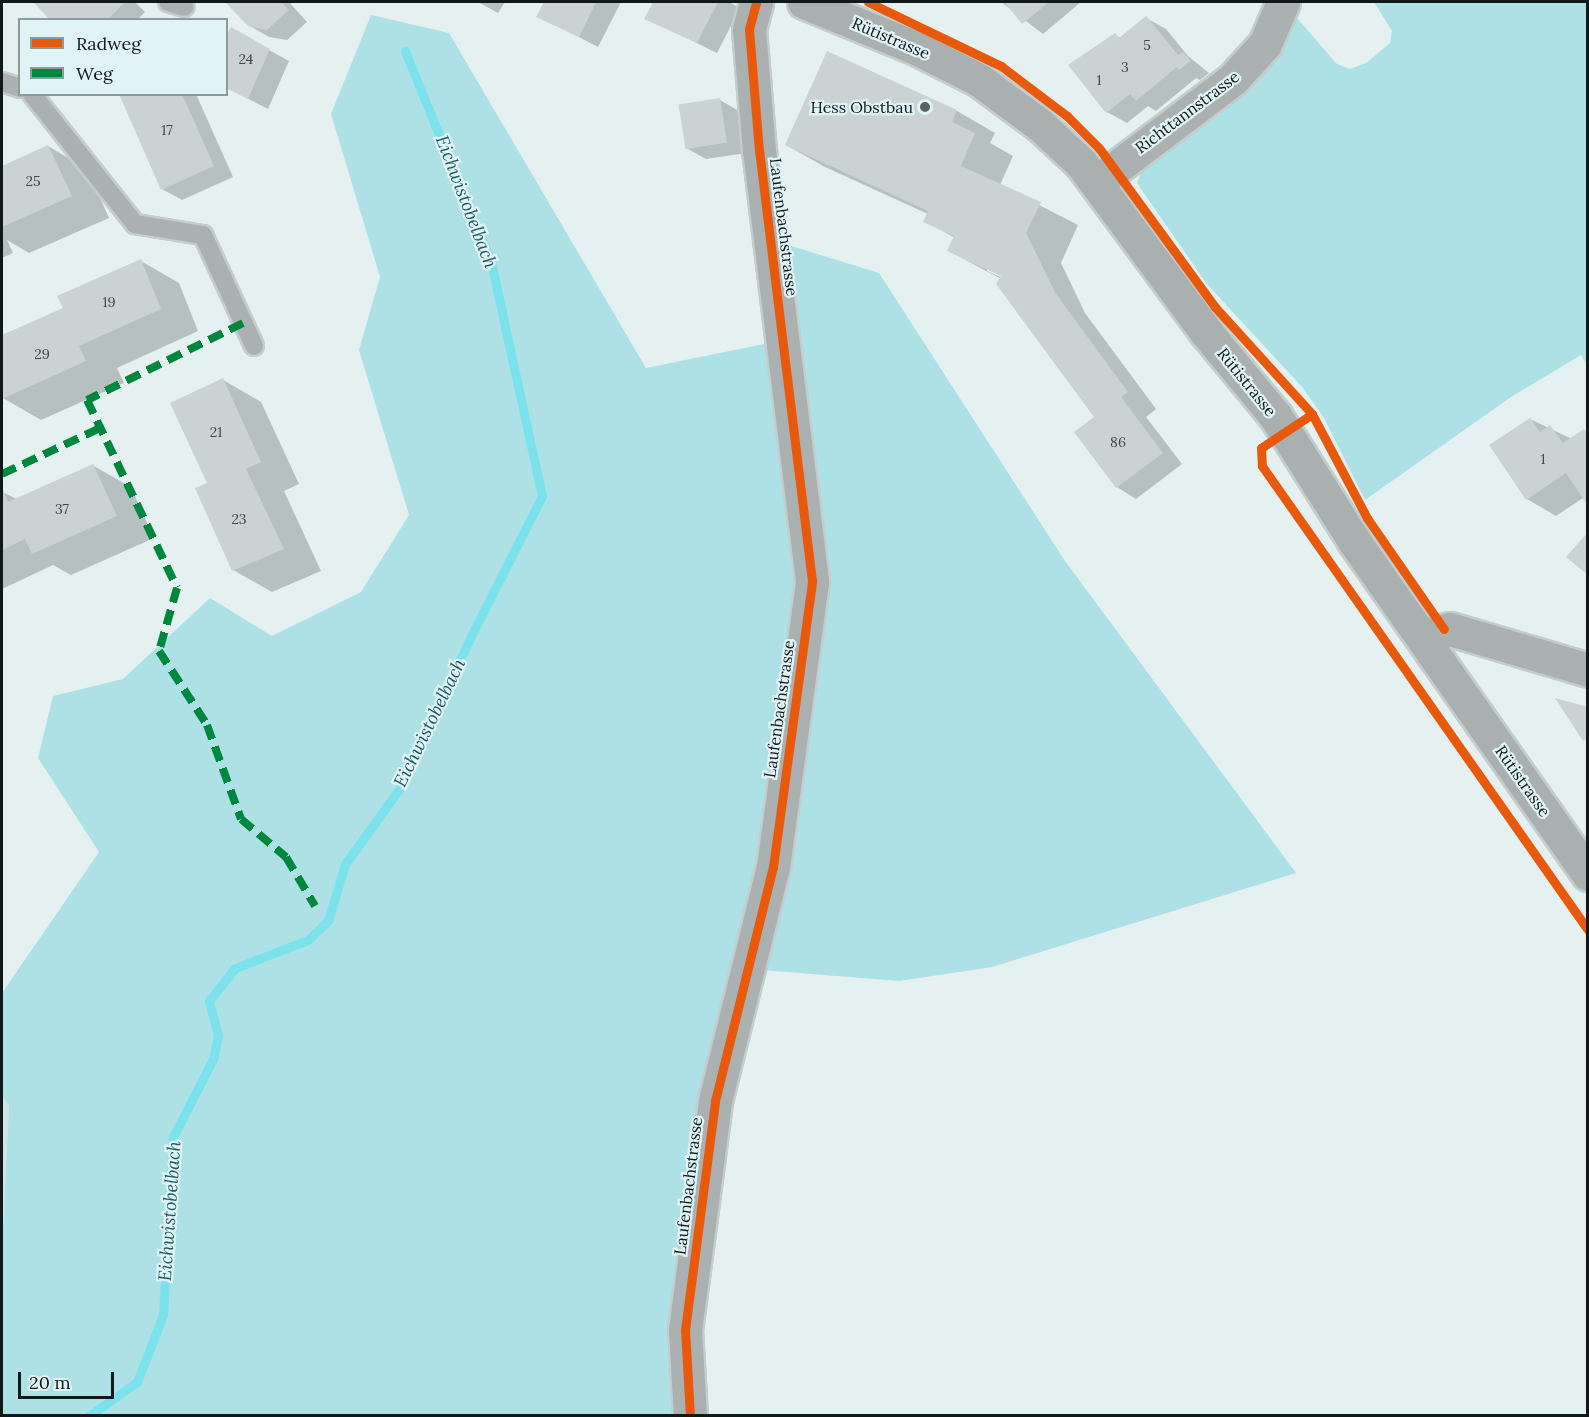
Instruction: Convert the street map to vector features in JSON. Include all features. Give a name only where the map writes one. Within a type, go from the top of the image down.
[{"type":"main road","name":"Rütistrasse","points":[[824,5],[979,80],[1040,124],[1097,182],[1206,332],[1276,417],[1354,541],[1587,874]]},
{"type":"street","name":"Laufenbachstrasse","points":[[690,1416],[685,1330],[714,1101],[773,867],[812,581],[759,151],[749,29],[756,2]]},
{"type":"street","name":"Richttannstrasse","points":[[1097,182],[1233,80],[1265,44],[1283,2]]},
{"type":"street","points":[[1422,636],[1450,629],[1587,670]]},
{"type":"lane","points":[[2,82],[18,87]]},
{"type":"lane","points":[[34,96],[135,224],[203,235],[254,346]]},
{"type":"shaded area","points":[[1374,2],[1587,2],[1587,365],[1581,355],[1511,397],[1365,500],[1324,418],[1303,388],[1206,283],[1137,183],[1141,173],[1174,140],[1273,59],[1296,17],[1337,64],[1350,69],[1366,63],[1390,43],[1392,31]]},
{"type":"shaded area","points":[[371,15],[449,33],[646,368],[783,340],[772,240],[879,273],[1065,561],[1296,873],[992,967],[899,981],[748,969],[690,1415],[2,1416],[2,1245],[9,1105],[2,1097],[2,993],[99,852],[38,758],[53,696],[123,679],[210,598],[272,636],[361,592],[409,515],[359,350],[380,277],[331,114]]},
{"type":"shaded area","points":[[2,1097],[9,1104],[2,1245]]},
{"type":"building","points":[[33,2],[125,2],[109,18],[48,18]]},
{"type":"building","points":[[225,2],[281,2],[289,10],[267,30],[248,26]]},
{"type":"building","points":[[544,2],[596,2],[579,37],[536,17]]},
{"type":"building","points":[[653,2],[718,2],[697,43],[644,19]]},
{"type":"building","points":[[1004,2],[1049,2],[1022,24]]},
{"type":"building","points":[[1146,16],[1178,55],[1183,52],[1191,61],[1179,70],[1177,67],[1136,101],[1130,94],[1106,113],[1068,65],[1115,33],[1119,38]]},
{"type":"building","points":[[231,27],[270,49],[248,99],[228,89],[228,32]]},
{"type":"building","points":[[827,51],[957,110],[952,122],[975,133],[961,166],[1041,202],[1026,233],[1056,294],[1128,392],[1121,397],[1163,453],[1116,488],[1074,432],[1094,417],[996,284],[1001,276],[947,251],[954,236],[923,222],[928,211],[785,145]]},
{"type":"building","points":[[120,96],[183,96],[214,166],[161,190]]},
{"type":"building","points":[[720,98],[727,142],[686,149],[679,105]]},
{"type":"building","points":[[48,145],[72,196],[2,227],[2,166]]},
{"type":"building","points":[[141,259],[161,309],[79,346],[86,361],[2,399],[2,335],[63,308],[57,296]]},
{"type":"building","points":[[223,378],[261,462],[246,469],[284,549],[232,571],[195,488],[207,483],[170,403]]},
{"type":"building","points":[[1530,418],[1540,432],[1550,425],[1563,443],[1584,429],[1588,435],[1588,506],[1566,473],[1526,500],[1489,445]]},
{"type":"building","points":[[93,464],[117,516],[32,554],[25,539],[2,550],[2,487],[8,502]]},
{"type":"building","points":[[1588,532],[1588,575],[1566,557]]},
{"type":"building","points":[[1555,698],[1588,707],[1588,738],[1583,741]]},
{"type":"waterway","name":"Eichwistobelbach","points":[[89,1416],[137,1382],[163,1315],[173,1137],[213,1059],[218,1035],[209,1001],[235,968],[308,940],[328,921],[345,864],[403,784],[471,636],[542,496],[491,262],[405,51]]},
{"type":"marked path","points":[[243,323],[87,400],[177,588],[159,651],[207,725],[241,819],[286,857],[315,906]]},
{"type":"marked path","points":[[2,474],[100,428]]},
{"type":"cycle path","points":[[690,1416],[685,1330],[715,1101],[773,867],[812,581],[759,151],[749,29],[756,2]]},
{"type":"cycle path","points":[[868,2],[1001,66],[1067,116],[1099,148],[1215,307],[1312,414],[1367,518],[1444,629]]},
{"type":"cycle path","points":[[1312,414],[1261,448],[1262,466],[1588,930]]},
{"type":"place","name":"Hess Obstbau","points":[[925,107]]}]
